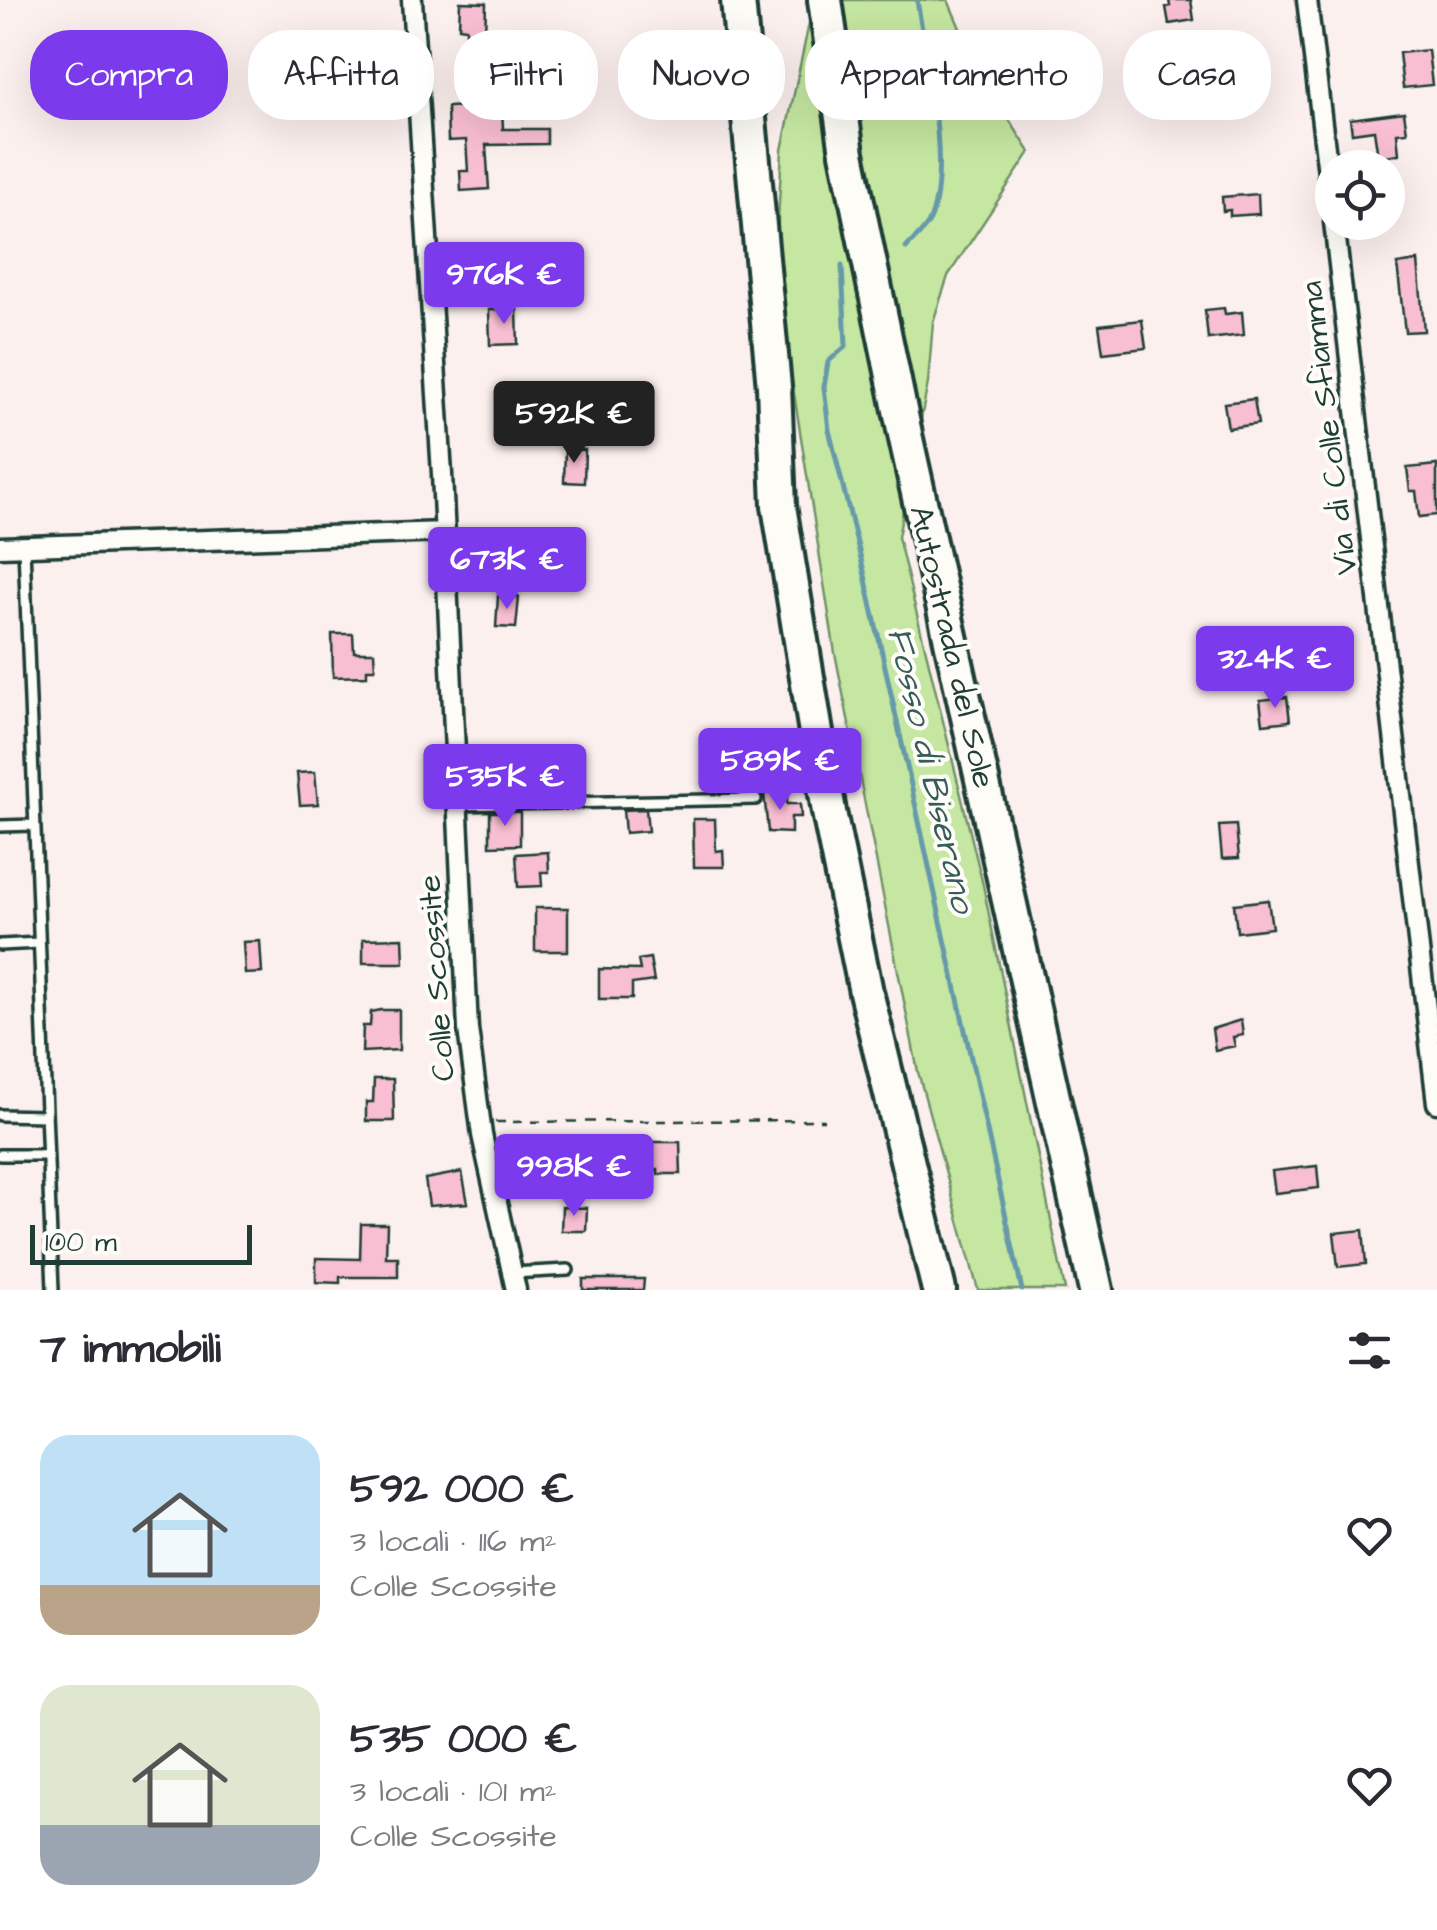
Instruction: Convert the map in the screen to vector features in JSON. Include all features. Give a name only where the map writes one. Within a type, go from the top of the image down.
[{"type":"highway","points":[[738,0],[774,387],[779,506],[829,812],[866,992],[939,1290]]},
{"type":"highway","name":"Autostrada del Sole","points":[[825,0],[847,153],[906,438],[1096,1290]]},
{"type":"street","name":"Colle Scossite","points":[[412,0],[445,532],[468,1029],[480,1122],[514,1282]]},
{"type":"street","points":[[1307,0],[1325,150]]},
{"type":"street","name":"Via di Colle Sfiamma","points":[[1336,240],[1437,1104]]},
{"type":"street","points":[[0,547],[445,532]]},
{"type":"lane","points":[[24,547],[52,1290]]},
{"type":"lane","points":[[456,804],[756,799]]},
{"type":"lane","points":[[0,826],[34,825]]},
{"type":"lane","points":[[0,944],[39,944]]},
{"type":"lane","points":[[0,1116],[46,1116]]},
{"type":"lane","points":[[0,1155],[47,1156]]},
{"type":"lane","points":[[514,1282],[568,1270]]},
{"type":"path","points":[[480,1122],[824,1120]]},
{"type":"green space","points":[[814,0],[948,0],[961,30],[808,30]]},
{"type":"green space","points":[[805,42],[805,120],[1009,120],[1030,152],[948,276],[933,322],[928,383],[898,537],[983,885],[1065,1290],[978,1290],[918,1072],[835,653],[775,273],[782,150]]},
{"type":"building","points":[[1169,0],[1191,0],[1194,20],[1169,24]]},
{"type":"building","points":[[460,2],[486,3],[485,30],[459,27]]},
{"type":"building","points":[[1428,50],[1432,85],[1403,88],[1399,53]]},
{"type":"building","points":[[447,107],[454,107],[454,120],[503,120],[503,129],[547,129],[547,144],[486,145],[489,189],[461,191],[460,171],[468,171],[466,140],[448,141]]},
{"type":"building","points":[[1404,112],[1407,132],[1397,133],[1399,150],[1377,150],[1374,130],[1352,133],[1350,119]]},
{"type":"building","points":[[1258,194],[1259,214],[1230,216],[1230,210],[1223,211],[1222,197]]},
{"type":"building","points":[[1418,261],[1424,331],[1405,332],[1397,264]]},
{"type":"building","points":[[1224,308],[1225,314],[1242,312],[1244,335],[1208,339],[1205,310]]},
{"type":"building","points":[[517,309],[518,344],[490,345],[489,310]]},
{"type":"building","points":[[1142,320],[1146,348],[1103,353],[1099,325]]},
{"type":"building","points":[[1254,399],[1258,424],[1228,428],[1224,403]]},
{"type":"building","points":[[553,414],[554,438],[522,443],[521,437],[517,437],[516,415]]},
{"type":"building","points":[[565,449],[585,450],[584,483],[564,482]]},
{"type":"building","points":[[1437,465],[1437,515],[1419,517],[1416,491],[1410,491],[1407,468]]},
{"type":"building","points":[[498,596],[519,597],[516,628],[496,627]]},
{"type":"building","points":[[332,634],[353,634],[354,652],[374,652],[375,669],[367,669],[367,676],[333,677]]},
{"type":"building","points":[[1287,697],[1290,721],[1263,724],[1260,700]]},
{"type":"building","points":[[315,772],[318,804],[300,805],[297,773]]},
{"type":"building","points":[[764,793],[787,793],[787,804],[800,804],[801,817],[791,817],[791,833],[768,832]]},
{"type":"building","points":[[646,809],[648,831],[625,833],[623,810]]},
{"type":"building","points":[[490,812],[520,812],[520,845],[490,846]]},
{"type":"building","points":[[693,819],[715,819],[716,851],[723,850],[724,867],[694,867]]},
{"type":"building","points":[[1236,825],[1239,858],[1222,859],[1219,826]]},
{"type":"building","points":[[548,852],[549,872],[541,872],[542,886],[518,887],[516,854]]},
{"type":"building","points":[[1268,900],[1272,928],[1237,932],[1234,904]]},
{"type":"building","points":[[535,908],[568,908],[568,951],[535,951]]},
{"type":"building","points":[[403,938],[404,963],[363,963],[363,939]]},
{"type":"building","points":[[260,941],[262,973],[245,974],[243,942]]},
{"type":"building","points":[[650,958],[654,981],[632,984],[632,999],[599,999],[599,969],[640,970],[638,960]]},
{"type":"building","points":[[399,1010],[399,1050],[362,1052],[363,1026],[370,1026],[371,1012]]},
{"type":"building","points":[[1241,1020],[1243,1035],[1233,1037],[1235,1046],[1215,1050],[1212,1029]]},
{"type":"building","points":[[374,1079],[393,1079],[394,1121],[366,1121],[366,1102],[373,1102]]},
{"type":"building","points":[[649,1142],[680,1142],[681,1174],[658,1174],[658,1169],[653,1170]]},
{"type":"building","points":[[1317,1166],[1319,1188],[1275,1193],[1272,1171]]},
{"type":"building","points":[[462,1172],[468,1203],[429,1206],[425,1179]]},
{"type":"building","points":[[562,1207],[587,1208],[586,1231],[561,1231]]},
{"type":"building","points":[[361,1224],[387,1224],[386,1257],[398,1257],[398,1277],[340,1277],[340,1283],[316,1282],[316,1258],[360,1259]]},
{"type":"building","points":[[1363,1230],[1366,1264],[1338,1267],[1334,1233]]},
{"type":"building","points":[[583,1279],[644,1279],[643,1290],[583,1290]]},
{"type":"waterway","name":"Fosso di Biserano","points":[[906,248],[931,218],[939,169],[935,110],[917,0]]},
{"type":"waterway","name":"Fosso di Biserano","points":[[842,266],[846,346],[828,362],[824,387],[829,430],[864,571],[1022,1290]]}]
